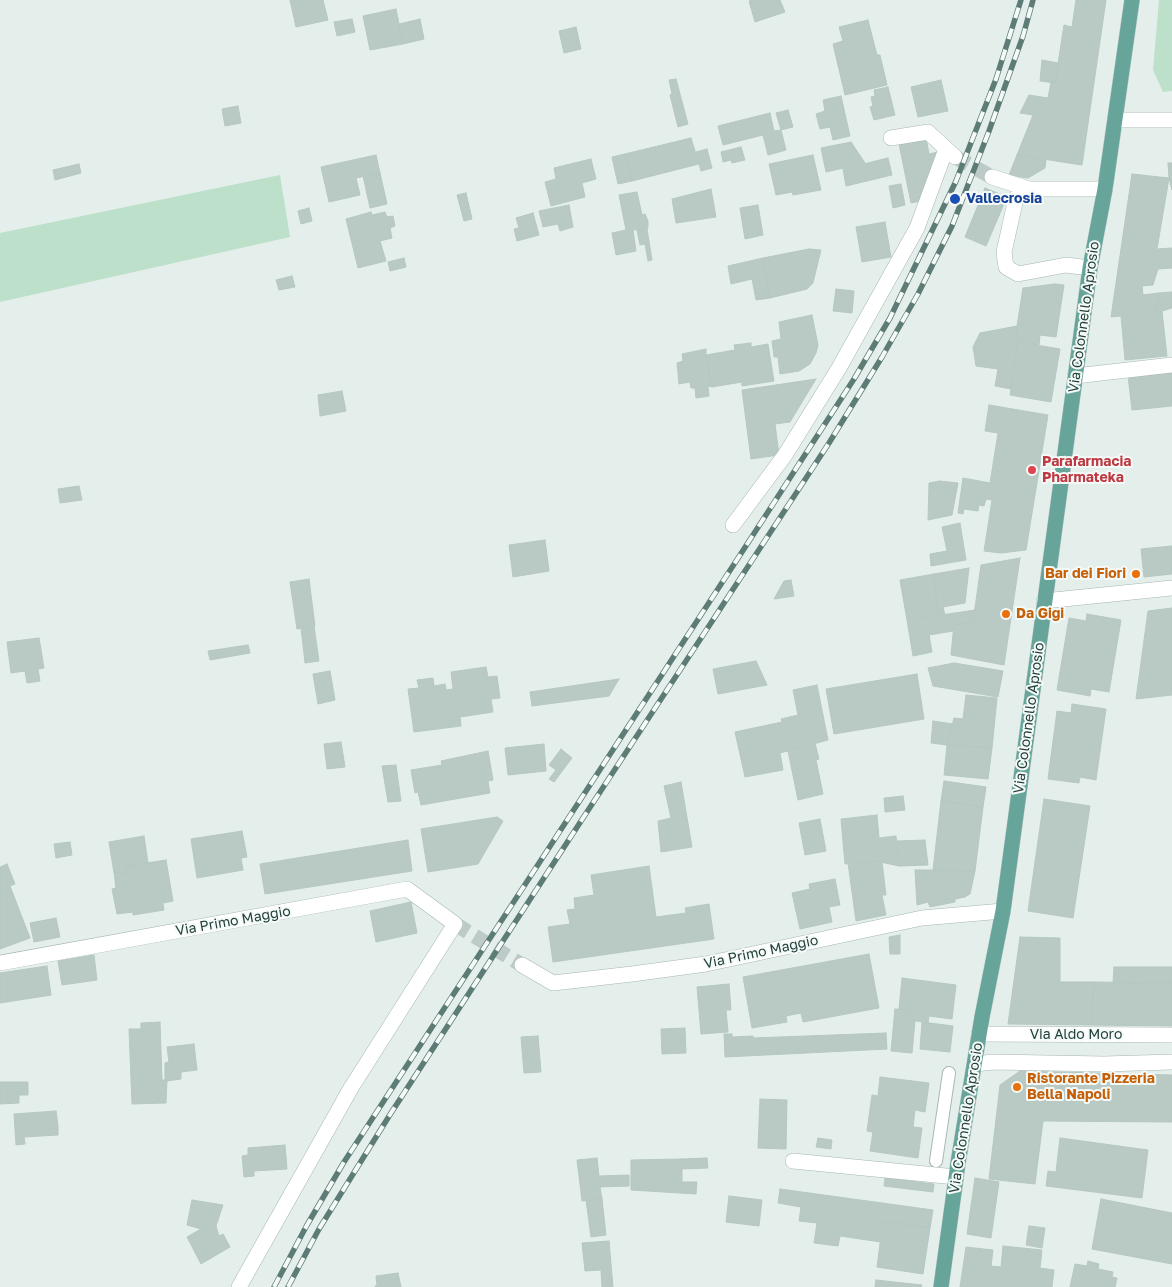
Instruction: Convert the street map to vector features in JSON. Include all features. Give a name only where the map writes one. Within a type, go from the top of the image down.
[{"type":"main road","name":"Via Colonnello Aprosio","points":[[942,1287],[956,1176],[979,1034],[1003,911],[1090,268],[1105,189],[1132,0]]},
{"type":"street","points":[[1115,120],[1172,120]]},
{"type":"street","points":[[733,525],[785,454],[839,368],[916,228],[950,153],[928,132],[891,138]]},
{"type":"street","points":[[992,177],[1029,189],[1105,189]]},
{"type":"street","points":[[1029,189],[1016,198],[1004,252],[1006,267],[1018,274],[1066,265],[1090,268]]},
{"type":"street","points":[[1075,376],[1172,365]]},
{"type":"street","points":[[1044,601],[1172,588]]},
{"type":"street","name":"Via Primo Maggio","points":[[0,963],[407,889],[455,924],[351,1088],[239,1287]]},
{"type":"street","name":"Via Primo Maggio","points":[[522,965],[553,983],[706,964],[922,918],[1003,911]]},
{"type":"street","name":"Via Aldo Moro","points":[[979,1034],[1172,1035]]},
{"type":"street","name":"Via Aldo Moro","points":[[975,1064],[993,1062],[1104,1064],[1172,1062]]},
{"type":"street","points":[[936,1161],[949,1073]]},
{"type":"street","points":[[793,1161],[956,1176]]},
{"type":"green space","points":[[1159,0],[1172,0],[1172,91],[1163,92],[1153,70]]},
{"type":"green space","points":[[280,175],[290,237],[0,302],[0,233]]},
{"type":"building","points":[[290,0],[323,0],[328,20],[296,27]]},
{"type":"building","points":[[780,0],[785,12],[755,22],[749,1]]},
{"type":"building","points":[[1076,0],[1106,0],[1082,165],[1017,155],[1033,115],[1020,113],[1029,95],[1048,98],[1051,82],[1055,83],[1064,25],[1072,27]]},
{"type":"building","points":[[396,9],[403,44],[370,50],[363,16]]},
{"type":"building","points":[[352,19],[355,32],[337,36],[334,22]]},
{"type":"building","points":[[420,19],[424,39],[403,44],[399,24]]},
{"type":"building","points":[[868,20],[877,55],[880,55],[887,85],[845,95],[833,44],[843,41],[839,27]]},
{"type":"building","points":[[576,27],[581,49],[564,53],[559,31]]},
{"type":"building","points":[[1042,60],[1058,63],[1055,83],[1040,81]]},
{"type":"building","points":[[676,79],[688,124],[678,127],[670,95],[672,94],[669,80]]},
{"type":"building","points":[[941,80],[948,111],[918,117],[911,87]]},
{"type":"building","points":[[888,87],[895,115],[874,120],[870,107],[873,106],[871,97],[875,96],[874,90]]},
{"type":"building","points":[[841,96],[850,136],[833,140],[830,127],[820,129],[816,114],[825,111],[823,100]]},
{"type":"building","points":[[238,106],[241,123],[225,126],[222,109]]},
{"type":"building","points":[[788,110],[793,127],[781,130],[776,113]]},
{"type":"building","points":[[770,113],[774,131],[781,130],[786,150],[768,155],[763,135],[723,145],[718,126]]},
{"type":"building","points":[[691,138],[699,164],[632,181],[625,154]]},
{"type":"building","points":[[926,138],[929,154],[938,152],[921,201],[911,203],[899,144]]},
{"type":"building","points":[[851,142],[865,163],[826,172],[821,148]]},
{"type":"building","points":[[741,147],[745,160],[732,163],[731,160],[723,162],[721,152]]},
{"type":"building","points":[[707,149],[712,168],[701,171],[696,152]]},
{"type":"building","points":[[625,154],[632,181],[618,184],[612,157]]},
{"type":"building","points":[[376,155],[380,173],[356,178],[360,195],[329,202],[321,167]]},
{"type":"building","points":[[813,155],[821,190],[793,195],[792,192],[776,195],[769,164]]},
{"type":"building","points":[[1017,155],[1046,160],[1045,168],[1028,178],[1009,175]]},
{"type":"building","points":[[888,158],[892,175],[846,186],[843,169]]},
{"type":"building","points":[[591,159],[596,179],[582,183],[585,197],[551,206],[545,182],[556,179],[554,168]]},
{"type":"building","points":[[1168,163],[1172,163],[1172,190],[1169,178]]},
{"type":"building","points":[[79,164],[81,173],[55,180],[53,170]]},
{"type":"building","points":[[380,173],[387,204],[370,208],[363,176]]},
{"type":"building","points":[[1132,174],[1169,178],[1157,249],[1172,248],[1172,268],[1158,269],[1153,285],[1142,286],[1143,295],[1159,293],[1156,313],[1162,311],[1167,356],[1125,360],[1121,316],[1111,317]]},
{"type":"building","points":[[901,184],[905,205],[893,208],[889,186]]},
{"type":"building","name":"Vallecrosia","points":[[985,188],[1007,197],[986,246],[965,237]]},
{"type":"building","points":[[711,189],[716,217],[676,223],[672,199]]},
{"type":"building","points":[[637,192],[642,215],[645,214],[648,227],[647,229],[633,230],[636,251],[616,255],[612,233],[626,230],[619,195]]},
{"type":"building","points":[[466,193],[472,219],[464,221],[457,195]]},
{"type":"building","points":[[569,205],[573,227],[560,231],[558,224],[543,227],[539,211]]},
{"type":"building","points":[[758,205],[763,235],[745,239],[740,208]]},
{"type":"building","points":[[309,208],[312,221],[301,224],[298,211]]},
{"type":"building","points":[[371,212],[372,215],[385,212],[387,217],[393,216],[395,226],[390,228],[392,238],[380,241],[386,261],[358,268],[346,219]]},
{"type":"building","points":[[533,213],[539,235],[517,241],[514,229],[519,228],[516,218]]},
{"type":"building","points":[[885,222],[891,257],[862,262],[856,227]]},
{"type":"building","points":[[647,229],[652,260],[648,261],[645,244],[640,245],[637,230]]},
{"type":"building","points":[[809,249],[821,250],[813,283],[807,289],[770,298],[763,258]]},
{"type":"building","points":[[404,258],[406,267],[390,271],[388,262]]},
{"type":"building","points":[[763,258],[770,298],[756,300],[752,279],[731,284],[728,266]]},
{"type":"building","points":[[292,276],[295,287],[279,290],[276,280]]},
{"type":"building","points":[[1055,284],[1064,285],[1056,337],[1040,335],[1039,345],[1018,342],[1017,326],[1023,288]]},
{"type":"building","points":[[836,289],[854,291],[852,313],[833,311]]},
{"type":"building","points":[[1172,292],[1172,308],[1156,313],[1159,293]]},
{"type":"building","points":[[812,315],[818,345],[816,353],[810,364],[799,371],[780,374],[778,357],[774,357],[772,341],[781,339],[779,322]]},
{"type":"building","points":[[1017,326],[1018,342],[1011,389],[995,386],[998,369],[976,366],[973,347],[980,333]]},
{"type":"building","points":[[1018,342],[1060,349],[1051,402],[1010,395]]},
{"type":"building","points":[[751,343],[751,347],[768,344],[774,381],[742,386],[742,382],[712,387],[706,355],[735,350],[734,345]]},
{"type":"building","points":[[706,349],[712,387],[708,386],[709,396],[696,398],[695,388],[691,388],[690,382],[679,384],[677,363],[683,361],[682,354]]},
{"type":"building","points":[[1172,371],[1172,406],[1132,410],[1128,376]]},
{"type":"building","points":[[816,379],[790,422],[775,424],[779,455],[751,459],[742,390]]},
{"type":"building","points":[[342,391],[346,411],[320,416],[318,395]]},
{"type":"building","points":[[989,405],[1048,415],[1026,550],[1001,553],[984,551],[992,500],[986,499],[984,506],[979,505],[978,511],[964,509],[963,514],[958,513],[963,478],[990,483],[998,433],[985,431]]},
{"type":"building","points":[[940,481],[958,483],[952,515],[928,520],[929,483]]},
{"type":"building","points":[[79,486],[82,500],[60,503],[58,489]]},
{"type":"building","points":[[960,523],[966,560],[931,566],[930,554],[947,551],[942,527]]},
{"type":"building","points":[[545,540],[549,571],[513,577],[509,545]]},
{"type":"building","points":[[1172,546],[1172,574],[1144,577],[1141,549]]},
{"type":"building","points":[[1020,558],[1004,665],[951,655],[954,624],[973,622],[981,565]]},
{"type":"building","points":[[969,568],[965,603],[943,607],[945,615],[938,615],[934,574]]},
{"type":"building","points":[[934,574],[938,615],[907,620],[900,580]]},
{"type":"building","points":[[309,579],[315,626],[297,629],[290,582]]},
{"type":"building","points":[[791,580],[794,596],[774,599],[784,581]]},
{"type":"building","points":[[1172,608],[1172,695],[1136,699],[1148,611]]},
{"type":"building","points":[[975,610],[973,622],[954,624],[953,631],[929,635],[932,652],[913,656],[907,620]]},
{"type":"building","points":[[1087,614],[1121,620],[1109,692],[1091,689],[1090,696],[1057,690],[1069,618],[1086,621]]},
{"type":"building","points":[[314,626],[319,661],[305,663],[301,628]]},
{"type":"building","points":[[39,638],[44,668],[38,669],[40,681],[27,683],[25,671],[11,673],[7,642]]},
{"type":"building","points":[[248,645],[250,653],[210,660],[208,651]]},
{"type":"building","points":[[756,661],[767,685],[718,694],[713,669]]},
{"type":"building","points":[[954,663],[1003,671],[998,697],[933,686],[928,668]]},
{"type":"building","points":[[486,667],[488,677],[497,676],[500,698],[491,699],[493,712],[460,717],[461,726],[414,732],[408,689],[419,688],[417,680],[433,678],[434,686],[445,684],[446,690],[453,689],[451,672]]},
{"type":"building","points":[[330,671],[335,700],[318,704],[313,674]]},
{"type":"building","points":[[917,674],[924,719],[834,734],[826,689]]},
{"type":"building","points":[[619,679],[609,696],[532,706],[530,692]]},
{"type":"building","points":[[817,685],[828,740],[780,753],[783,770],[745,777],[735,732],[782,722],[781,719],[798,715],[793,690]]},
{"type":"building","points":[[966,695],[997,698],[992,748],[947,745],[954,718],[963,719]]},
{"type":"building","points":[[1072,704],[1106,709],[1096,780],[1080,777],[1079,783],[1048,779],[1057,711],[1071,713]]},
{"type":"building","points":[[933,721],[953,724],[947,745],[931,743]]},
{"type":"building","points":[[341,742],[345,767],[327,769],[324,744]]},
{"type":"building","points":[[815,743],[819,759],[816,760],[823,794],[798,800],[788,751]]},
{"type":"building","points":[[544,744],[546,771],[508,775],[505,748]]},
{"type":"building","points":[[947,745],[992,748],[988,779],[944,775]]},
{"type":"building","points":[[561,749],[572,758],[554,782],[549,779],[556,770],[549,765]]},
{"type":"building","points":[[488,751],[493,780],[488,781],[490,793],[421,805],[418,792],[415,793],[411,770],[442,765],[441,761]]},
{"type":"building","points":[[396,765],[401,801],[388,802],[382,766]]},
{"type":"building","points":[[944,781],[986,787],[983,807],[941,801]]},
{"type":"building","points":[[681,782],[692,847],[661,852],[658,821],[671,818],[664,786]]},
{"type":"building","points":[[903,796],[905,810],[885,812],[884,798]]},
{"type":"building","points":[[1044,799],[1090,806],[1073,918],[1028,911]]},
{"type":"building","points":[[941,801],[983,807],[975,871],[933,870]]},
{"type":"building","points":[[877,815],[879,838],[896,836],[899,866],[876,861],[845,864],[841,819]]},
{"type":"building","points":[[497,817],[503,821],[478,864],[428,872],[421,829]]},
{"type":"building","points":[[820,819],[826,851],[805,855],[799,823]]},
{"type":"building","points":[[242,831],[247,857],[241,858],[243,870],[197,878],[191,839]]},
{"type":"building","points":[[144,836],[148,863],[127,866],[128,872],[114,873],[109,842]]},
{"type":"building","points":[[408,840],[412,871],[265,894],[260,864]]},
{"type":"building","points":[[925,840],[928,865],[899,866],[897,841]]},
{"type":"building","points":[[70,842],[72,855],[56,858],[54,844]]},
{"type":"building","points":[[166,860],[173,901],[163,903],[164,910],[133,915],[133,912],[117,914],[112,889],[116,888],[114,873],[128,872],[127,866]]},
{"type":"building","points":[[882,862],[886,895],[882,895],[886,915],[856,921],[848,863]]},
{"type":"building","points":[[7,864],[15,884],[10,886],[30,938],[0,949],[0,867]]},
{"type":"building","points":[[649,866],[656,917],[686,913],[685,908],[709,904],[714,939],[553,962],[548,927],[570,924],[567,910],[575,909],[574,898],[594,895],[591,875]]},
{"type":"building","points":[[915,870],[975,871],[970,894],[955,899],[955,902],[930,907],[928,902],[917,905]]},
{"type":"building","points":[[835,879],[840,905],[829,907],[832,922],[800,929],[792,893],[810,889],[809,884]]},
{"type":"building","points":[[411,902],[417,933],[376,942],[370,911]]},
{"type":"building","points":[[56,918],[60,937],[34,942],[30,923]]},
{"type":"building","points":[[900,935],[900,954],[890,954],[889,937]]},
{"type":"building","points":[[1020,937],[1060,938],[1060,982],[1094,982],[1091,1025],[1008,1024]]},
{"type":"building","points":[[869,954],[879,1008],[803,1022],[801,1013],[786,1016],[787,1022],[752,1028],[743,977]]},
{"type":"building","points":[[94,955],[97,980],[62,985],[58,961]]},
{"type":"building","points":[[47,966],[51,995],[0,1003],[0,973]]},
{"type":"building","points":[[1114,967],[1172,967],[1172,983],[1113,983]]},
{"type":"building","points":[[902,978],[956,985],[952,1019],[929,1016],[928,1023],[911,1020],[911,1010],[899,1009]]},
{"type":"building","points":[[1094,982],[1172,983],[1172,1026],[1091,1025]]},
{"type":"building","points":[[729,984],[731,1010],[726,1010],[728,1032],[701,1034],[697,987]]},
{"type":"building","points":[[895,1009],[911,1010],[911,1020],[915,1021],[912,1053],[891,1051]]},
{"type":"building","points":[[160,1022],[162,1080],[167,1081],[166,1103],[132,1104],[129,1029],[141,1029],[141,1023]]},
{"type":"building","points":[[922,1022],[953,1026],[950,1052],[920,1049]]},
{"type":"building","points":[[685,1028],[686,1053],[662,1054],[661,1029]]},
{"type":"building","points":[[886,1033],[887,1049],[725,1057],[724,1034],[732,1034],[732,1037],[753,1036],[753,1038]]},
{"type":"building","points":[[538,1036],[541,1072],[524,1073],[521,1037]]},
{"type":"building","points":[[194,1044],[197,1070],[181,1072],[181,1079],[165,1080],[165,1063],[169,1062],[167,1047]]},
{"type":"building","points":[[1020,1071],[1172,1075],[1172,1122],[1043,1121],[1035,1184],[989,1179],[1000,1085]]},
{"type":"building","points":[[880,1077],[929,1083],[925,1112],[915,1110],[913,1127],[922,1128],[918,1158],[870,1151],[873,1132],[867,1131],[872,1095],[878,1096]]},
{"type":"building","points":[[0,1082],[28,1082],[28,1095],[19,1095],[19,1103],[0,1104]]},
{"type":"building","points":[[760,1099],[787,1100],[786,1149],[758,1148]]},
{"type":"building","points":[[56,1111],[58,1135],[24,1137],[25,1144],[16,1145],[14,1114]]},
{"type":"building","points":[[818,1138],[832,1140],[831,1149],[816,1147]]},
{"type":"building","points":[[1060,1138],[1148,1150],[1142,1198],[1046,1186],[1048,1171],[1056,1172]]},
{"type":"building","points":[[285,1145],[287,1169],[254,1171],[254,1176],[244,1177],[242,1156],[248,1155],[248,1148]]},
{"type":"building","points":[[597,1158],[599,1176],[629,1175],[629,1186],[600,1187],[602,1199],[582,1201],[577,1160]]},
{"type":"building","points":[[707,1158],[708,1168],[682,1169],[682,1159]]},
{"type":"building","points":[[682,1159],[682,1182],[697,1182],[696,1194],[631,1190],[631,1160]]},
{"type":"building","points":[[885,1178],[934,1184],[933,1192],[884,1186]]},
{"type":"building","points":[[975,1178],[999,1182],[991,1238],[967,1234]]},
{"type":"building","points":[[780,1189],[933,1210],[930,1228],[883,1221],[881,1242],[840,1236],[838,1246],[814,1243],[817,1223],[799,1221],[801,1207],[778,1203]]},
{"type":"building","points":[[729,1196],[762,1200],[759,1226],[726,1222]]},
{"type":"building","points":[[602,1199],[606,1235],[591,1237],[586,1200]]},
{"type":"building","points":[[1101,1199],[1172,1213],[1172,1264],[1092,1249]]},
{"type":"building","points":[[192,1200],[223,1205],[216,1226],[219,1236],[223,1234],[230,1247],[201,1264],[187,1237],[201,1229],[187,1225]]},
{"type":"building","points":[[883,1221],[930,1228],[923,1274],[877,1267]]},
{"type":"building","points":[[1029,1226],[1045,1228],[1042,1248],[1026,1245]]},
{"type":"building","points":[[609,1241],[613,1287],[602,1287],[601,1270],[585,1271],[582,1243]]},
{"type":"building","points":[[1003,1246],[1042,1250],[1040,1268],[1054,1270],[1052,1287],[960,1287],[966,1247],[993,1250],[991,1266],[1001,1267]]},
{"type":"building","points":[[1088,1261],[1099,1264],[1098,1269],[1113,1272],[1112,1277],[1117,1278],[1115,1287],[1070,1287],[1075,1264],[1087,1266]]},
{"type":"building","points":[[398,1273],[401,1287],[375,1287],[377,1286],[376,1276]]},
{"type":"building","points":[[876,1280],[922,1285],[921,1287],[875,1287]]},
{"type":"tunnel","points":[[955,157],[992,177]]},
{"type":"tunnel","points":[[455,924],[522,965]]},
{"type":"railway","points":[[274,1287],[307,1225],[344,1162],[854,379],[890,318],[956,181],[996,79],[1021,0]]},
{"type":"railway","points":[[288,1287],[319,1229],[391,1113],[829,443],[882,357],[918,294],[952,226],[989,131],[1023,36],[1033,0]]},
{"type":"place","name":"Vallecrosia","points":[[955,199]]},
{"type":"place","name":"Parafarmacia Pharmateka","points":[[1032,470]]},
{"type":"place","name":"Bar dei Fiori","points":[[1136,574]]},
{"type":"place","name":"Da Gigi","points":[[1006,614]]},
{"type":"place","name":"Ristorante Pizzeria Bella Napoli","points":[[1017,1087]]}]
